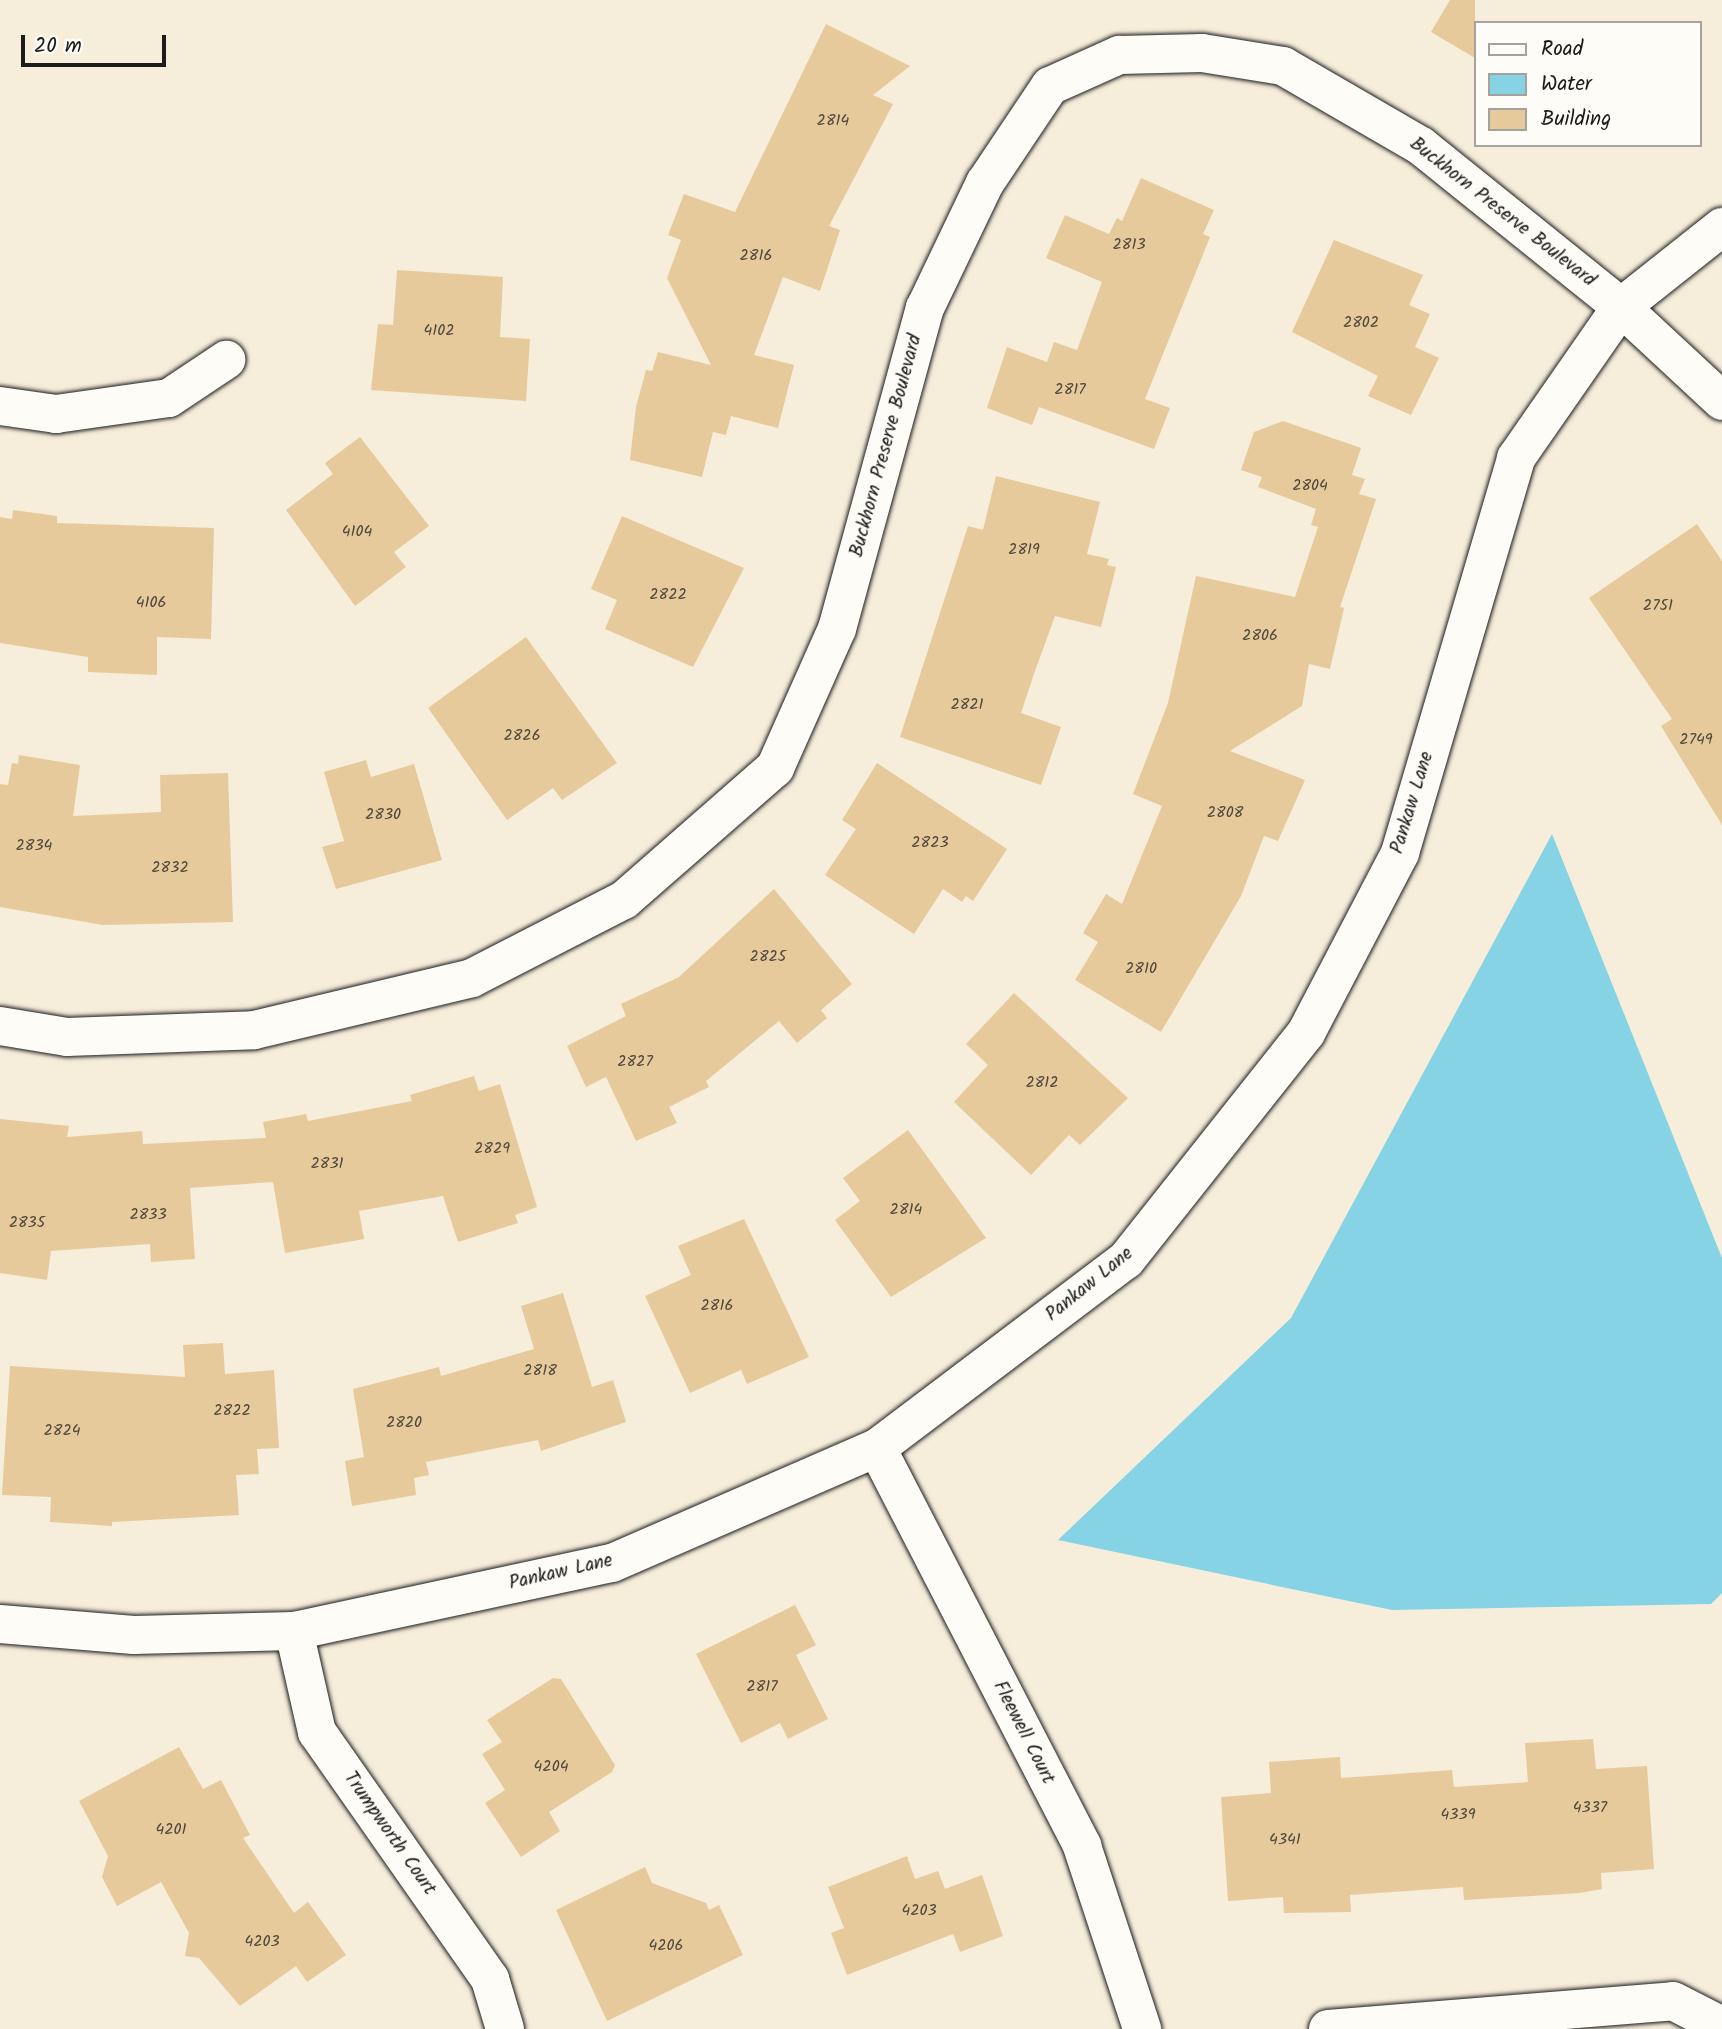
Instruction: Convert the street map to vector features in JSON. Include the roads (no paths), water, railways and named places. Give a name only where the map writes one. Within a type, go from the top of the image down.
[{"type":"street","name":"Buckhorn Preserve Boulevard","points":[[0,1026],[67,1038],[254,1030],[472,978],[634,891],[775,768],[837,629],[925,308],[985,183],[1050,86],[1119,55],[1202,53],[1283,66],[1420,146],[1621,307],[1722,401]]},
{"type":"street","name":"Pankaw Lane","points":[[0,1624],[134,1635],[294,1631],[612,1563],[877,1448],[1126,1260],[1306,1034],[1400,853],[1516,458],[1621,307],[1722,227]]},
{"type":"street","points":[[0,407],[56,414],[169,398],[226,360]]},
{"type":"street","name":"Fleewell Court","points":[[877,1448],[1082,1846],[1142,2029]]},
{"type":"street","name":"Trumpworth Court","points":[[294,1631],[317,1732],[490,1979],[505,2029]]},
{"type":"street","points":[[1328,2029],[1673,2001],[1722,2026]]},
{"type":"water","points":[[1552,834],[1722,1258],[1722,1593],[1711,1604],[1392,1610],[1058,1540],[1291,1318]]}]
